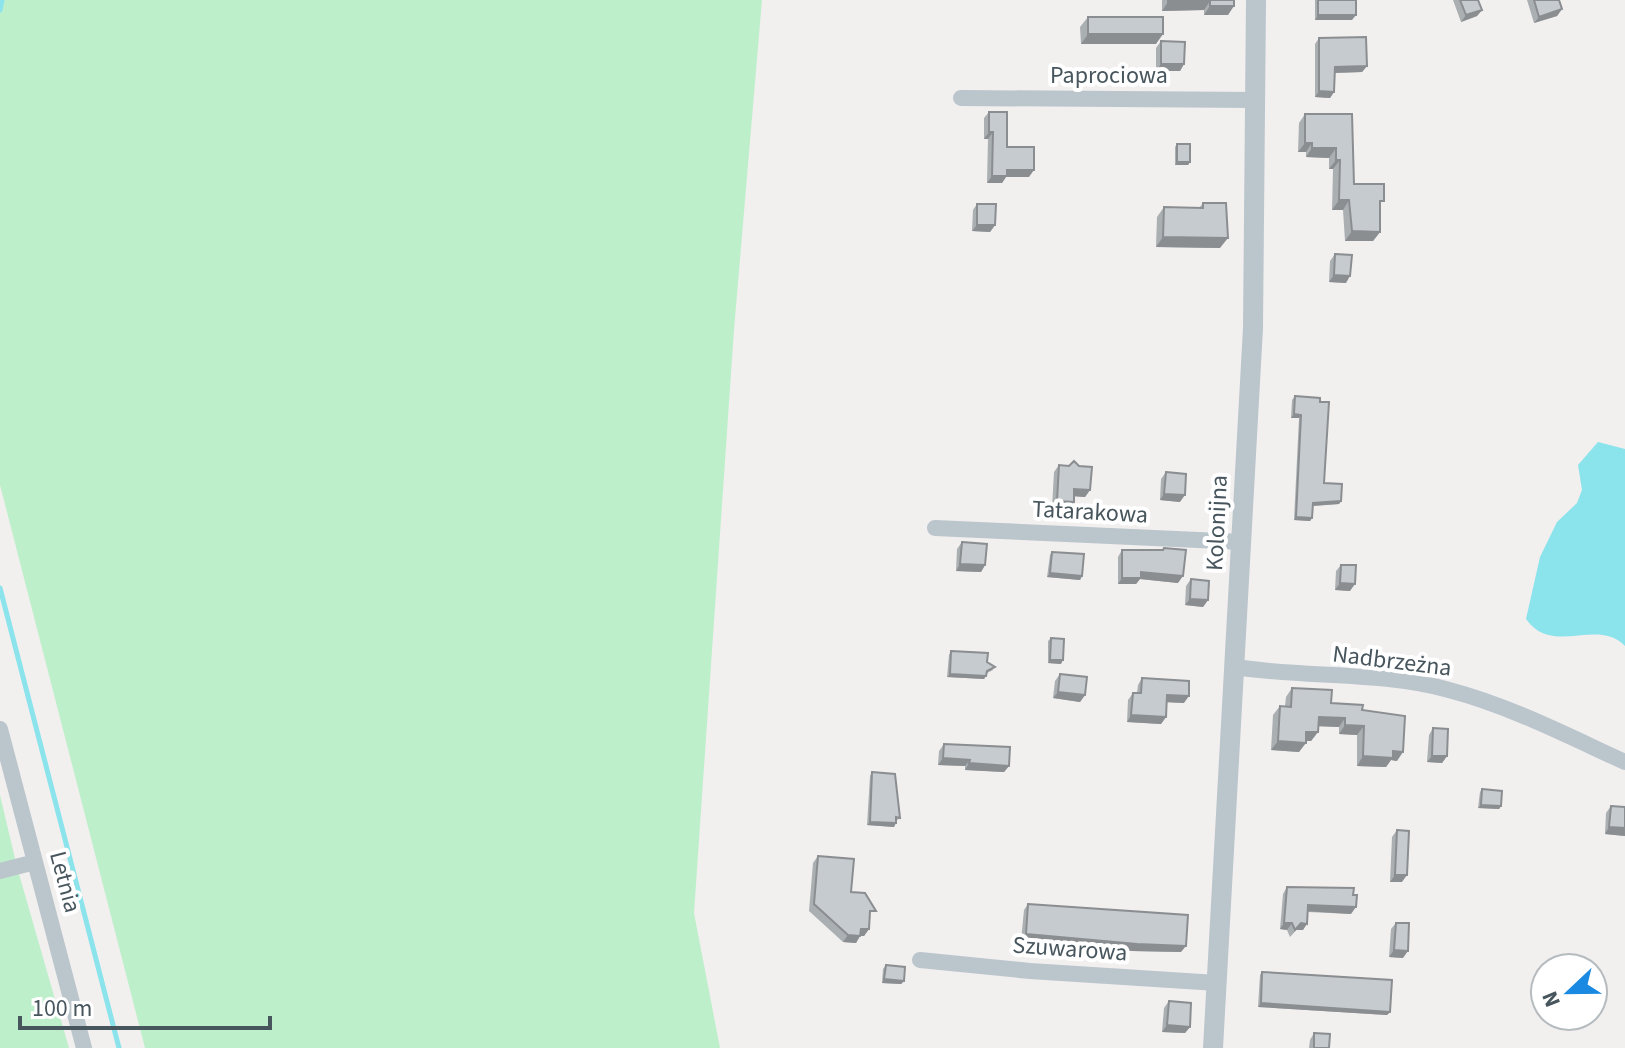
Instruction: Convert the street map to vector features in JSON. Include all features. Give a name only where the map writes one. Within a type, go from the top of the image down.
[{"type":"street","name":"Kolonijna","points":[[1213,1048],[1253,328],[1256,0]]},
{"type":"street","name":"Paprociowa","points":[[961,98],[1256,100]]},
{"type":"street","name":"Tatarakowa","points":[[935,528],[1242,542]]},
{"type":"street","name":"Nadbrzeżna","points":[[1235,667],[1376,678],[1448,689],[1519,714],[1625,762]]},
{"type":"street","name":"Letnia","points":[[0,729],[84,1048]]},
{"type":"street","points":[[0,871],[35,862]]},
{"type":"street","name":"Szuwarowa","points":[[920,960],[1030,971],[1217,983]]},
{"type":"green space","points":[[0,0],[762,0],[734,330],[694,913],[720,1048],[145,1048],[0,485]]},
{"type":"green space","points":[[0,795],[17,867],[69,1048],[0,1048]]},
{"type":"water","points":[[1598,442],[1625,449],[1625,646],[1614,638],[1602,635],[1549,635],[1537,630],[1526,619],[1540,557],[1557,522],[1577,503],[1582,490],[1578,465]]},
{"type":"building","points":[[1168,0],[1234,0],[1234,6],[1210,6],[1210,1]]},
{"type":"building","points":[[1318,0],[1356,0],[1356,15],[1318,15]]},
{"type":"building","points":[[1460,0],[1478,0],[1482,10],[1466,15]]},
{"type":"building","points":[[1534,0],[1559,0],[1562,9],[1539,17]]},
{"type":"building","points":[[1088,17],[1163,17],[1163,34],[1088,34]]},
{"type":"building","points":[[1366,37],[1367,66],[1335,67],[1334,92],[1319,91],[1319,38]]},
{"type":"building","points":[[1161,41],[1185,42],[1184,64],[1161,64]]},
{"type":"building","points":[[989,112],[1007,112],[1007,147],[1034,147],[1034,170],[1007,170],[1007,176],[992,176],[993,132],[989,132]]},
{"type":"building","points":[[1305,114],[1352,114],[1354,184],[1384,184],[1384,201],[1380,201],[1380,232],[1352,231],[1349,200],[1339,200],[1340,160],[1336,160],[1336,148],[1312,148],[1312,143],[1305,143]]},
{"type":"building","points":[[1177,144],[1190,144],[1190,162],[1177,162]]},
{"type":"building","points":[[1203,203],[1226,203],[1228,238],[1163,237],[1164,207],[1203,208]]},
{"type":"building","points":[[977,204],[996,204],[995,225],[977,225]]},
{"type":"building","points":[[1335,254],[1352,255],[1350,276],[1334,275]]},
{"type":"building","points":[[1295,396],[1329,402],[1324,483],[1342,484],[1341,501],[1313,503],[1312,518],[1296,517],[1301,415],[1294,414]]},
{"type":"building","points":[[1074,461],[1079,466],[1092,467],[1090,490],[1074,489],[1074,502],[1057,501],[1059,465],[1069,466]]},
{"type":"building","points":[[1166,472],[1186,474],[1185,495],[1164,494]]},
{"type":"building","points":[[962,542],[987,544],[985,565],[960,564]]},
{"type":"building","points":[[1122,550],[1186,550],[1183,576],[1141,572],[1141,578],[1122,578]]},
{"type":"building","points":[[1052,552],[1084,554],[1082,576],[1050,573]]},
{"type":"building","points":[[1341,565],[1356,565],[1355,584],[1340,583]]},
{"type":"building","points":[[1191,579],[1209,581],[1208,600],[1190,599]]},
{"type":"building","points":[[1051,638],[1064,639],[1063,660],[1050,660]]},
{"type":"building","points":[[951,651],[988,653],[987,662],[995,667],[987,671],[986,676],[950,674]]},
{"type":"building","points":[[1060,674],[1087,677],[1085,695],[1058,692]]},
{"type":"building","points":[[1142,678],[1189,681],[1189,696],[1167,695],[1166,717],[1131,715],[1133,693],[1141,693]]},
{"type":"building","points":[[1292,688],[1332,690],[1331,703],[1363,705],[1362,710],[1405,716],[1403,752],[1393,751],[1393,758],[1363,756],[1364,726],[1345,725],[1345,718],[1319,717],[1318,732],[1306,732],[1306,743],[1278,741],[1280,706],[1291,707]]},
{"type":"building","points":[[1433,728],[1448,729],[1447,756],[1432,756]]},
{"type":"building","points":[[944,744],[1010,747],[1009,766],[943,758]]},
{"type":"building","points":[[872,772],[895,774],[900,818],[896,817],[896,823],[870,822]]},
{"type":"building","points":[[1482,789],[1502,791],[1501,806],[1481,805]]},
{"type":"building","points":[[1611,806],[1625,807],[1625,828],[1609,827]]},
{"type":"building","points":[[1397,830],[1409,831],[1407,875],[1395,875]]},
{"type":"building","points":[[818,856],[854,859],[851,892],[865,893],[876,911],[870,911],[869,929],[861,929],[860,936],[848,935],[814,904]]},
{"type":"building","points":[[1287,887],[1354,888],[1356,907],[1308,905],[1307,924],[1301,923],[1295,930],[1292,923],[1284,923]]},
{"type":"building","points":[[1028,904],[1188,915],[1186,946],[1026,934]]},
{"type":"building","points":[[1396,923],[1409,923],[1408,951],[1394,950]]},
{"type":"building","points":[[886,965],[905,967],[904,981],[884,979]]},
{"type":"building","points":[[1262,972],[1392,980],[1390,1012],[1261,1003]]},
{"type":"building","points":[[1169,1001],[1191,1003],[1190,1027],[1167,1025]]},
{"type":"building","points":[[1314,1033],[1330,1034],[1329,1048],[1314,1048]]},
{"type":"waterway","points":[[0,10],[2,0]]},
{"type":"waterway","points":[[0,588],[119,1048]]}]
